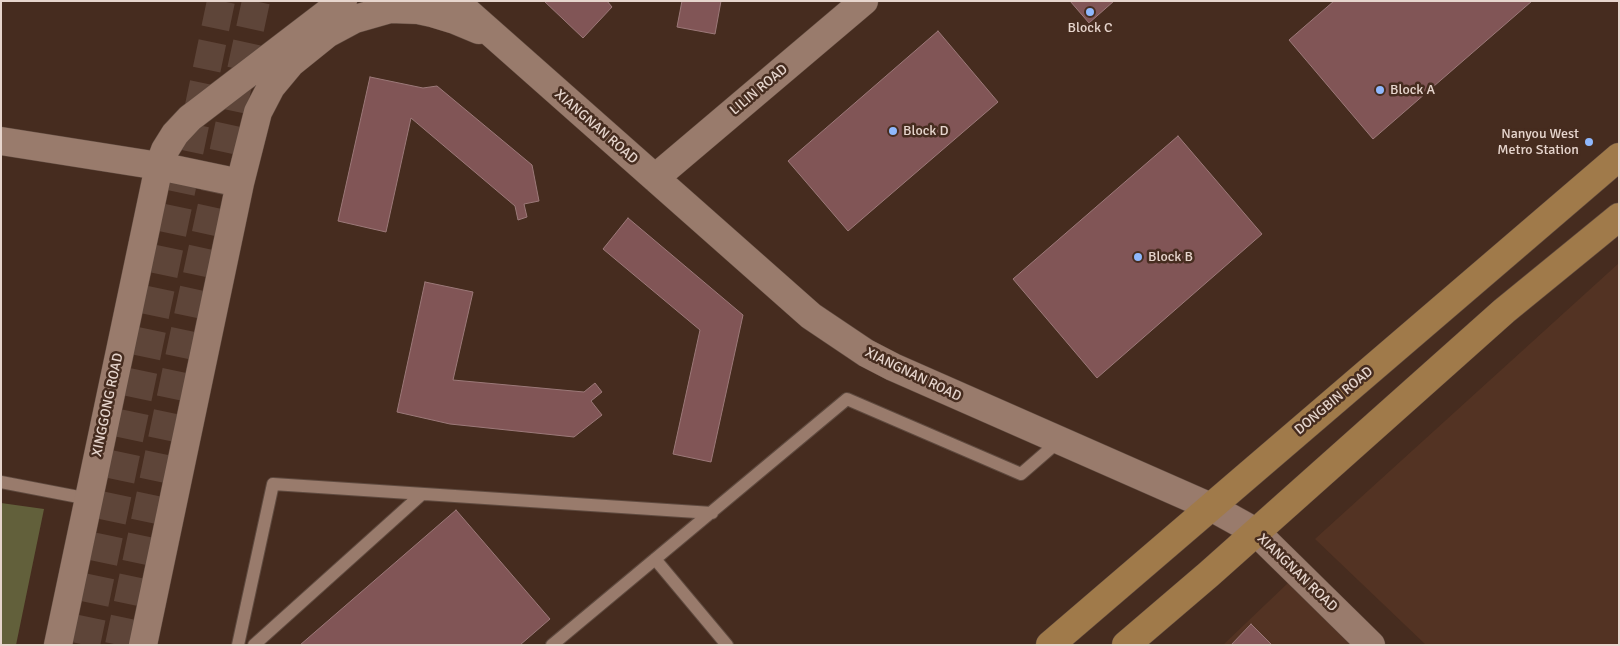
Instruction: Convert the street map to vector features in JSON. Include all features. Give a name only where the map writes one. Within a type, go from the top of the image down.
[{"type":"main road","name":"DONGBIN ROAD","points":[[1050,645],[1619,158]]},
{"type":"main road","points":[[1126,645],[1504,311],[1619,217]]},
{"type":"street","name":"XINGGONG ROAD","points":[[58,645],[159,166],[165,150],[175,134],[190,118],[343,1]]},
{"type":"street","name":"XIANGNAN ROAD","points":[[455,1],[811,316],[866,353],[921,380],[1211,507],[1256,532],[1371,645]]},
{"type":"street","name":"LILIN ROAD","points":[[655,178],[864,1]]},
{"type":"street","points":[[143,645],[240,183],[258,112],[271,87],[292,63],[327,34],[355,19],[390,9],[419,6]]},
{"type":"street","name":"XIANGNAN ROAD","points":[[419,6],[496,38]]},
{"type":"street","points":[[1,141],[159,166],[240,183]]},
{"type":"lane","points":[[552,645],[847,400],[1021,474],[1059,441]]},
{"type":"lane","points":[[1,482],[89,499]]},
{"type":"lane","points":[[238,645],[273,484],[712,513]]},
{"type":"lane","points":[[254,645],[422,494]]},
{"type":"lane","points":[[655,559],[727,645]]},
{"type":"shaded area","points":[[1619,263],[1619,645],[1426,645],[1315,539]]},
{"type":"shaded area","points":[[1,503],[44,509],[16,645],[1,645]]},
{"type":"shaded area","points":[[1289,582],[1352,645],[1223,645]]},
{"type":"building","points":[[544,1],[607,1],[612,7],[583,38]]},
{"type":"building","points":[[682,1],[721,1],[715,34],[677,27]]},
{"type":"building","name":"Block C","points":[[1070,1],[1114,1],[1089,23]]},
{"type":"building","name":"Block A","points":[[1334,1],[1532,1],[1373,139],[1289,40]]},
{"type":"building","name":"Block D","points":[[938,31],[998,102],[848,231],[788,161]]},
{"type":"building","points":[[370,77],[423,88],[437,86],[532,165],[539,201],[524,204],[527,217],[518,220],[515,206],[411,118],[386,232],[338,221]]},
{"type":"building","name":"Block B","points":[[1178,136],[1262,234],[1097,378],[1013,279]]},
{"type":"building","points":[[628,218],[743,315],[711,462],[673,454],[700,330],[603,249]]},
{"type":"building","points":[[425,282],[473,292],[453,380],[584,392],[595,383],[602,392],[591,401],[602,415],[574,437],[450,424],[397,412]]},
{"type":"building","points":[[456,510],[550,619],[520,645],[300,645]]},
{"type":"building","points":[[1251,624],[1272,645],[1231,645]]},
{"type":"tunnel","points":[[86,645],[221,1]]},
{"type":"tunnel","points":[[119,645],[256,1]]},
{"type":"place","name":"Block C","points":[[1090,12]]},
{"type":"place","name":"Block A","points":[[1380,90]]},
{"type":"place","name":"Block D","points":[[893,131]]},
{"type":"place","name":"Nanyou West Metro Station","points":[[1589,142]]},
{"type":"place","name":"Block B","points":[[1138,257]]}]
